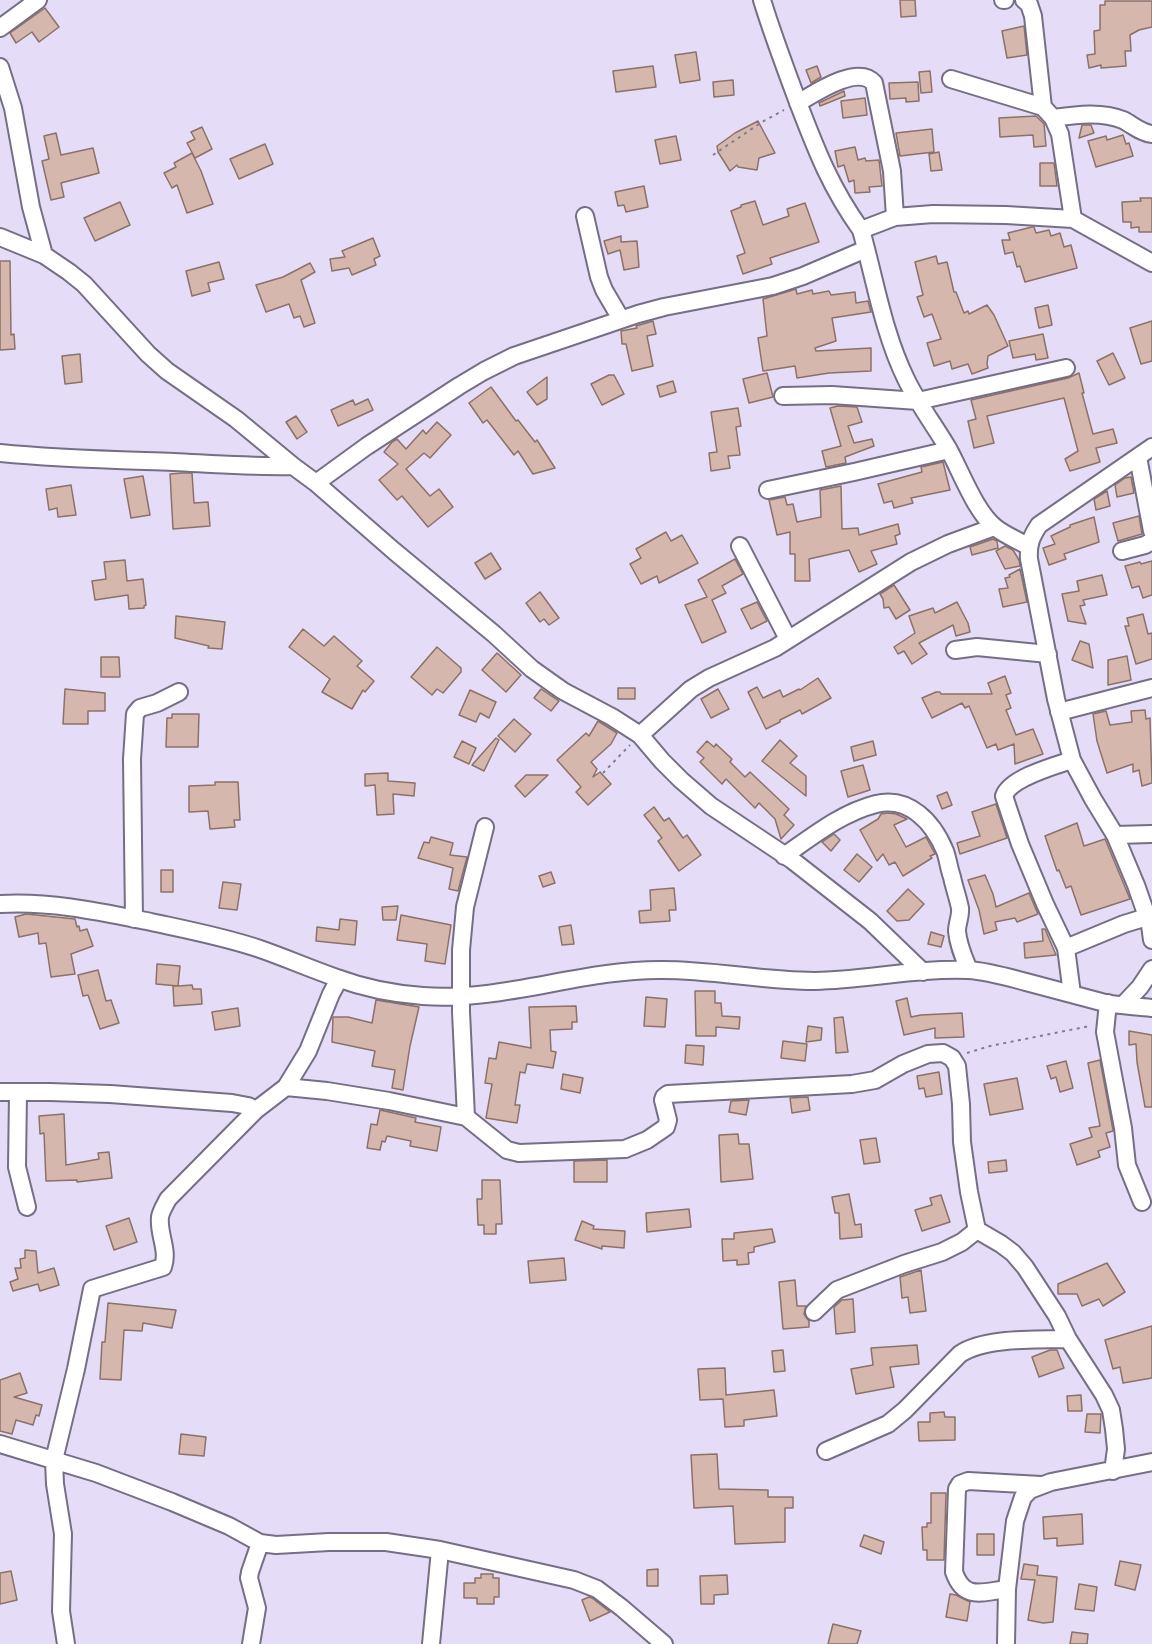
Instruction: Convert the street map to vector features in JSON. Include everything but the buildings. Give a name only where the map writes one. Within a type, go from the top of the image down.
[{"type":"street","points":[[0,28],[38,0]]},
{"type":"street","points":[[762,0],[772,35],[816,150],[844,207],[861,230],[894,352],[906,379],[949,450],[981,511],[994,527],[1028,546]]},
{"type":"street","points":[[1024,0],[1029,4],[1033,16],[1048,112],[1060,134],[1073,219]]},
{"type":"street","points":[[0,68],[13,108],[31,207],[44,255]]},
{"type":"street","points":[[798,103],[834,83],[863,76],[870,78],[874,83],[892,171],[895,217]]},
{"type":"street","points":[[951,79],[1048,112],[1114,117],[1152,134]]},
{"type":"street","points":[[861,230],[895,217],[933,214],[1006,214],[1073,219],[1152,262]]},
{"type":"street","points":[[585,216],[599,277],[621,319]]},
{"type":"street","points":[[0,237],[44,255],[84,284],[148,354],[167,371],[236,419],[316,483],[532,669],[563,692],[612,717],[640,735],[662,761],[711,806],[784,856],[870,921],[923,972]]},
{"type":"street","points":[[316,483],[397,426],[484,371],[514,356],[621,319],[664,307],[773,286],[867,249]]},
{"type":"street","points":[[783,396],[832,395],[918,401],[1066,368]]},
{"type":"street","points":[[1152,447],[1039,525],[1031,536],[1028,546],[1059,712],[1072,760],[1115,835],[1136,885],[1152,940]]},
{"type":"street","points":[[768,490],[949,450]]},
{"type":"street","points":[[0,453],[101,460],[293,466]]},
{"type":"street","points":[[1138,457],[1152,531]]},
{"type":"street","points":[[640,735],[691,689],[709,678],[757,657],[911,562],[948,544],[994,527]]},
{"type":"street","points":[[1122,551],[1152,541]]},
{"type":"street","points":[[740,546],[788,639]]},
{"type":"street","points":[[955,650],[977,647],[1048,654]]},
{"type":"street","points":[[1059,712],[1152,688]]},
{"type":"street","points":[[134,919],[132,759],[135,714],[140,708],[157,703],[179,692]]},
{"type":"street","points":[[1072,760],[1031,775],[1008,788],[1004,796],[1020,844],[1066,948],[1072,994]]},
{"type":"street","points":[[784,856],[842,817],[860,809],[886,802],[909,806],[927,821],[945,852],[960,908],[957,934],[969,970]]},
{"type":"street","points":[[466,1117],[461,950],[465,907],[485,827]]},
{"type":"street","points":[[1115,835],[1152,834]]},
{"type":"street","points":[[0,904],[46,904],[85,908],[247,945],[282,956],[339,979],[424,996],[507,992],[627,971],[663,970],[811,981],[969,970],[1116,1004],[1152,1008]]},
{"type":"street","points":[[1066,948],[1147,917]]},
{"type":"street","points":[[1142,1202],[1128,1166],[1105,1025],[1116,1004],[1140,987],[1152,969]]},
{"type":"street","points":[[66,1644],[61,1611],[63,1534],[55,1484],[54,1460],[92,1289],[163,1267],[166,1254],[160,1220],[168,1199],[256,1110],[286,1087],[308,1051],[339,979]]},
{"type":"street","points":[[286,1087],[389,1101],[466,1117],[500,1145],[519,1153],[625,1149],[647,1140],[666,1127],[668,1120],[663,1097],[668,1094],[852,1084],[875,1080],[903,1064],[928,1054],[943,1053],[952,1058],[957,1066],[962,1142],[977,1230],[1007,1248],[1025,1267],[1087,1367],[1111,1410],[1116,1449],[1113,1471]]},
{"type":"street","points":[[0,1092],[110,1094],[218,1102],[248,1106],[256,1110]]},
{"type":"street","points":[[18,1093],[17,1167],[27,1207]]},
{"type":"street","points":[[814,1312],[837,1290],[942,1252],[963,1242],[977,1230]]},
{"type":"street","points":[[826,1450],[888,1424],[905,1410],[960,1353],[968,1349],[990,1342],[1068,1339]]},
{"type":"street","points":[[0,1444],[96,1473],[172,1502],[260,1542],[276,1545],[386,1542],[440,1550],[574,1580],[597,1589],[664,1644]]},
{"type":"street","points":[[1006,1644],[1007,1588],[1015,1521],[1023,1497],[1030,1490],[1051,1482],[1152,1462]]},
{"type":"street","points":[[1007,1588],[976,1593],[963,1589],[957,1581],[954,1572],[957,1489],[960,1484],[968,1481],[1041,1485]]},
{"type":"street","points":[[251,1644],[257,1608],[249,1578],[260,1542]]},
{"type":"street","points":[[431,1644],[440,1550]]},
{"type":"path","points":[[713,155],[762,122],[798,103]]},
{"type":"path","points":[[603,773],[640,735]]},
{"type":"path","points":[[952,1058],[990,1046],[1083,1027],[1105,1025]]}]
